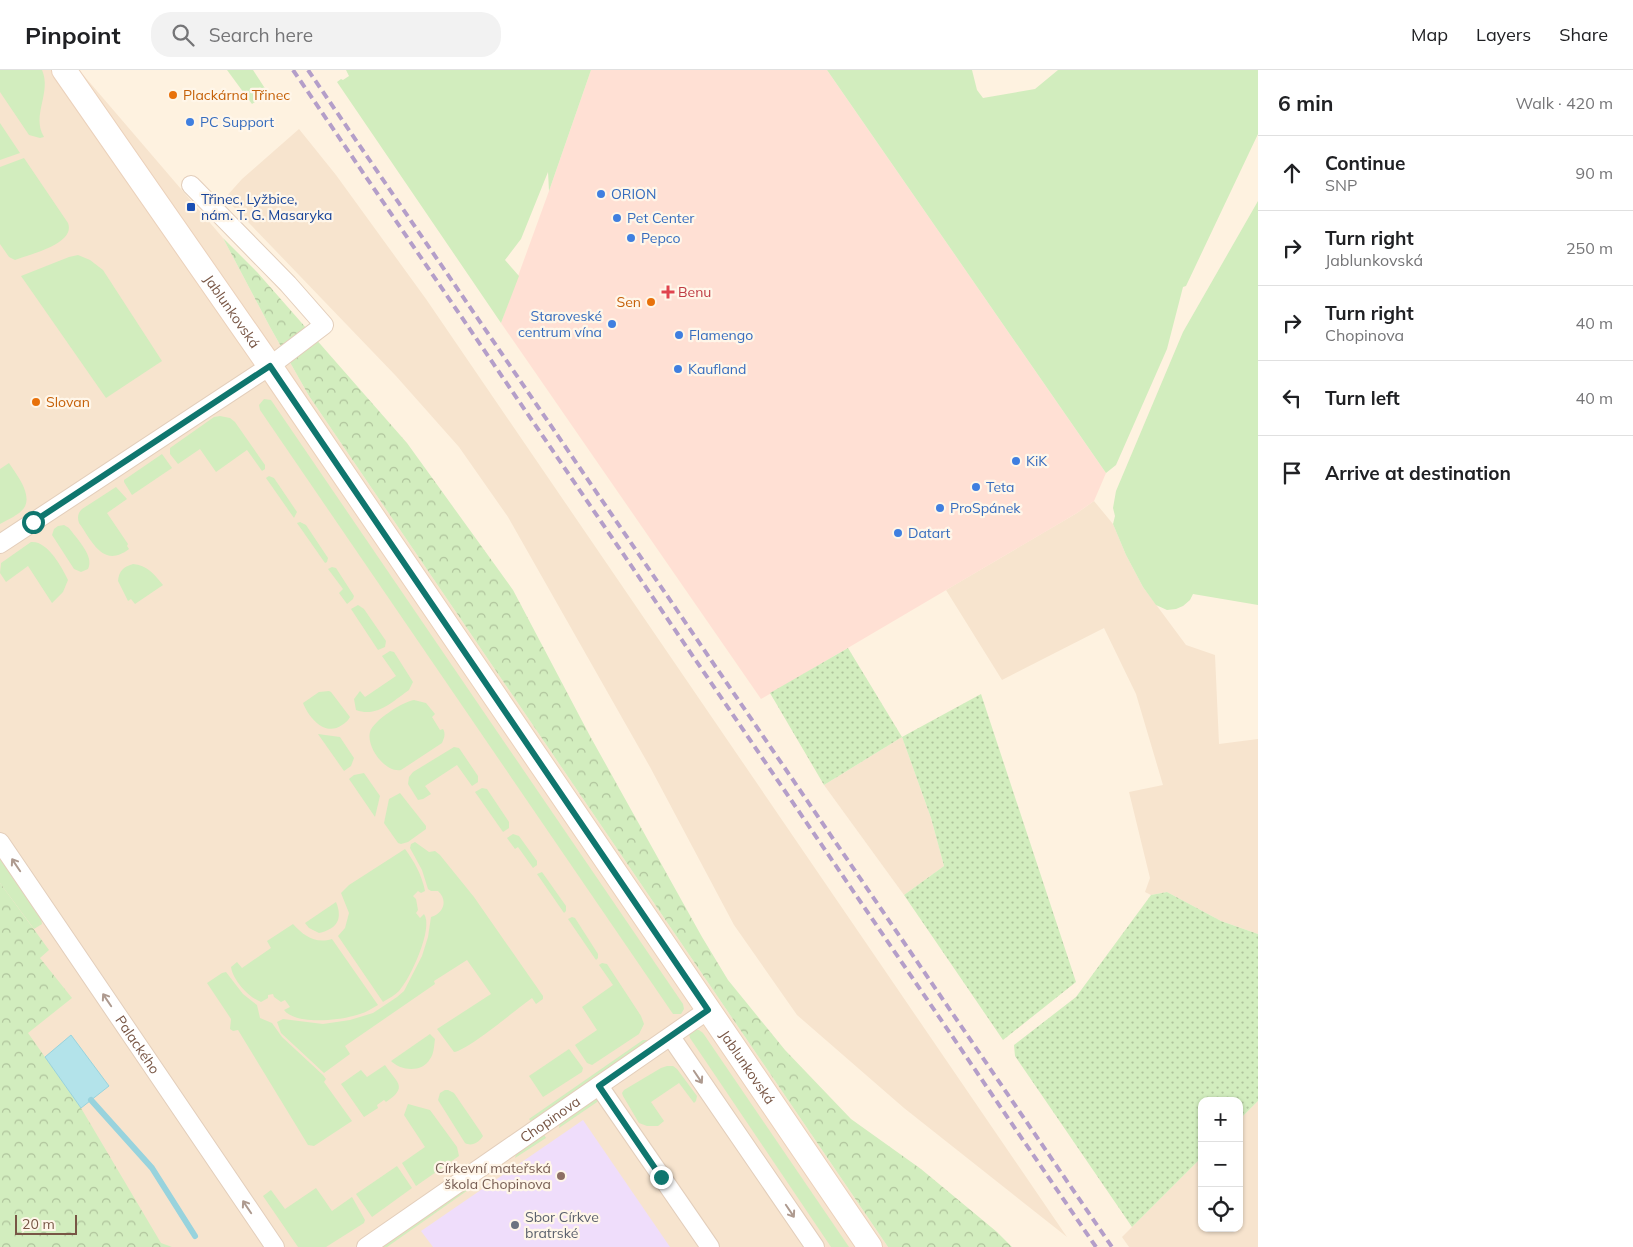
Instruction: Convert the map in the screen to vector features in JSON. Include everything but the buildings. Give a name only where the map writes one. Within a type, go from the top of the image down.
[{"type":"main road","name":"Jablunkovská","points":[[64,70],[270,366],[870,1247]]},
{"type":"street","points":[[0,544],[270,366],[324,325],[288,284],[191,185]]},
{"type":"street","name":"Palackého","points":[[0,842],[275,1247]]},
{"type":"street","name":"Chopinova","points":[[372,1246],[708,1010]]},
{"type":"street","points":[[671,1037],[815,1247]]},
{"type":"street","points":[[599,1086],[710,1247]]},
{"type":"shaded area","points":[[0,70],[79,70],[223,238],[309,396],[888,1247],[0,1247]]},
{"type":"shaded area","points":[[591,70],[827,70],[1106,473],[1094,501],[1077,513],[761,699],[501,323]]},
{"type":"shaded area","points":[[299,129],[336,175],[426,299],[1067,1237],[904,1108],[797,1015],[734,925],[650,767],[508,517],[459,447],[396,376],[225,198],[242,179]]},
{"type":"shaded area","points":[[1094,501],[1113,524],[1126,555],[1143,587],[1186,645],[1215,655],[1219,744],[1258,739],[1258,934],[1221,921],[1167,892],[1151,895],[1145,892],[1150,878],[1129,792],[1163,785],[1136,694],[1104,628],[1002,680],[946,590],[1077,513]]},
{"type":"shaded area","points":[[902,737],[931,818],[944,866],[904,895],[824,785]]},
{"type":"shaded area","points":[[1258,1101],[1258,1247],[1129,1247],[1122,1237],[1198,1161],[1198,1232],[1243,1232],[1243,1116]]},
{"type":"shaded area","name":"Církevní mateřská škola Chopinova","points":[[583,1120],[670,1247],[433,1247],[421,1231]]},
{"type":"green space","points":[[0,70],[42,70],[45,87],[40,120],[44,137],[40,138],[29,135],[0,92]]},
{"type":"green space","points":[[227,70],[253,70],[268,93],[252,104]]},
{"type":"green space","points":[[346,70],[591,70],[549,191],[548,172],[521,239],[505,260],[519,276],[501,323],[337,82],[349,76]]},
{"type":"green space","points":[[827,70],[972,70],[977,90],[983,98],[1035,89],[1058,70],[1258,70],[1258,134],[1186,286],[1183,287],[1167,349],[1116,465],[1106,473]]},
{"type":"green space","points":[[0,123],[20,153],[0,160]]},
{"type":"green space","points":[[24,158],[68,223],[69,230],[65,237],[50,247],[15,260],[9,257],[0,244],[0,167]]},
{"type":"green space","points":[[1258,201],[1258,605],[1193,594],[1190,600],[1183,606],[1167,610],[1156,605],[1143,587],[1126,555],[1113,524],[1116,491],[1183,332]]},
{"type":"green space","points":[[223,238],[257,272],[407,443],[513,590],[590,736],[728,980],[785,1050],[851,1119],[921,1169],[997,1232],[1012,1247],[888,1247],[309,396]]},
{"type":"green space","points":[[78,255],[90,260],[103,270],[162,361],[106,398],[21,276]]},
{"type":"green space","points":[[264,399],[271,400],[683,1004],[684,1009],[681,1014],[673,1014],[260,410],[259,405]]},
{"type":"green space","points":[[214,417],[230,418],[235,422],[265,465],[265,469],[262,471],[247,450],[216,472],[200,449],[178,464],[170,454],[170,448]]},
{"type":"green space","points":[[162,454],[172,468],[132,495],[124,480]]},
{"type":"green space","points":[[9,463],[22,484],[26,502],[24,508],[19,513],[0,524],[0,469]]},
{"type":"green space","points":[[269,476],[274,478],[297,512],[294,518],[266,478]]},
{"type":"green space","points":[[116,487],[127,499],[107,513],[128,544],[129,549],[112,556],[99,550],[79,523],[78,517],[82,509]]},
{"type":"green space","points":[[300,522],[306,525],[328,558],[327,562],[325,563],[297,523]]},
{"type":"green space","points":[[64,525],[69,528],[87,553],[89,559],[88,569],[81,572],[74,569],[52,535],[54,529]]},
{"type":"green space","points":[[31,542],[43,545],[53,555],[68,580],[63,592],[52,603],[28,566],[6,582],[0,573],[1,563]]},
{"type":"green space","points":[[133,564],[146,568],[163,585],[135,604],[131,599],[128,601],[118,581],[122,570]]},
{"type":"green space","points":[[336,568],[354,596],[347,604],[339,593],[343,589],[328,569]]},
{"type":"green space","points":[[358,605],[364,609],[386,641],[385,647],[378,650],[351,609]]},
{"type":"green space","points":[[848,648],[902,737],[824,785],[770,693]]},
{"type":"green space","points":[[390,651],[394,652],[413,682],[409,690],[378,710],[364,712],[356,710],[354,699],[360,691],[365,697],[396,676],[382,656]]},
{"type":"green space","points":[[329,691],[350,717],[342,725],[330,729],[313,720],[303,703],[319,692]]},
{"type":"green space","points":[[981,694],[1076,982],[1003,1040],[904,895],[944,866],[931,818],[902,737]]},
{"type":"green space","points":[[414,700],[426,703],[435,714],[432,717],[440,730],[443,729],[444,738],[442,743],[401,770],[395,770],[378,758],[371,745],[370,732],[376,723],[389,713],[402,704]]},
{"type":"green space","points":[[318,734],[340,737],[354,758],[351,766],[344,771]]},
{"type":"green space","points":[[454,747],[459,748],[478,776],[478,782],[472,786],[457,765],[425,786],[431,794],[418,800],[408,784],[409,777],[413,772]]},
{"type":"green space","points":[[364,773],[380,796],[375,817],[349,779],[354,775]]},
{"type":"green space","points":[[482,788],[487,789],[509,822],[509,828],[503,832],[475,792]]},
{"type":"green space","points":[[400,793],[426,826],[426,829],[408,842],[401,844],[398,843],[384,823],[389,799]]},
{"type":"green space","points":[[513,834],[519,836],[537,861],[537,865],[533,868],[518,847],[515,849],[507,838]]},
{"type":"green space","points":[[415,842],[429,852],[435,851],[440,855],[474,897],[543,996],[543,999],[536,1004],[532,998],[470,1045],[454,1052],[437,1029],[491,994],[467,960],[434,981],[435,984],[345,1046],[350,1054],[324,1073],[281,1033],[277,1022],[283,1019],[323,1024],[350,1020],[373,1013],[404,991],[422,956],[428,937],[431,917],[439,913],[444,902],[438,891],[428,889],[422,870],[410,848],[411,844]]},
{"type":"green space","points":[[405,849],[412,858],[424,885],[425,891],[421,893],[418,891],[413,896],[416,899],[418,910],[416,913],[420,918],[424,914],[426,930],[419,953],[404,985],[383,1002],[338,936],[345,928],[349,913],[341,893],[349,885]]},
{"type":"green space","points":[[0,858],[41,918],[42,924],[34,929],[0,883]]},
{"type":"green space","points":[[542,872],[566,906],[564,913],[537,874]]},
{"type":"green space","points":[[0,883],[49,950],[40,958],[72,998],[28,1033],[81,1108],[161,1243],[172,1247],[0,1247]]},
{"type":"green space","points":[[1167,892],[1221,921],[1258,934],[1258,1101],[1243,1116],[1243,1097],[1198,1097],[1198,1161],[1132,1227],[1015,1056],[1014,1045],[1076,997],[1151,895]]},
{"type":"green space","points":[[336,902],[339,913],[334,926],[319,933],[309,928],[305,923]]},
{"type":"green space","points":[[575,918],[598,954],[596,960],[568,919]]},
{"type":"green space","points":[[293,924],[301,932],[315,940],[332,939],[378,1005],[353,1016],[332,1020],[309,1020],[290,1015],[284,1010],[290,1007],[285,1000],[281,1002],[273,994],[268,995],[268,998],[261,1002],[246,992],[232,972],[231,967],[237,962],[242,968],[271,948],[267,941]]},
{"type":"green space","points":[[602,963],[607,964],[641,1016],[644,1024],[639,1034],[592,1065],[587,1063],[575,1045],[597,1030],[582,1007],[613,985],[599,965]]},
{"type":"green space","points":[[226,972],[243,994],[257,1005],[260,1018],[272,1023],[282,1037],[323,1075],[326,1079],[324,1082],[352,1121],[314,1146],[308,1145],[238,1030],[233,1031],[230,1029],[231,1019],[207,983]]},
{"type":"green space","points":[[694,1030],[699,1030],[703,1033],[849,1247],[831,1247],[690,1038],[689,1034]]},
{"type":"green space","points":[[430,1034],[435,1039],[433,1052],[422,1067],[411,1069],[400,1067],[391,1061]]},
{"type":"green space","points":[[643,1040],[650,1040],[533,1124],[529,1119]]},
{"type":"green space","points":[[569,1049],[583,1068],[582,1072],[543,1097],[529,1076]]},
{"type":"green space","points":[[385,1065],[397,1081],[399,1089],[393,1097],[386,1102],[384,1100],[377,1105],[378,1108],[364,1117],[341,1084],[361,1070],[367,1077]]},
{"type":"green space","points":[[667,1066],[673,1066],[677,1069],[697,1096],[696,1101],[694,1103],[679,1083],[651,1102],[664,1121],[658,1126],[647,1126],[639,1123],[622,1093],[624,1090]]},
{"type":"green space","points":[[445,1090],[454,1093],[480,1131],[483,1136],[477,1142],[473,1144],[465,1143],[438,1100],[440,1093]]},
{"type":"green space","points":[[593,1099],[600,1100],[559,1128],[560,1122]]},
{"type":"green space","points":[[408,1104],[430,1110],[457,1147],[459,1156],[416,1186],[402,1163],[425,1147],[404,1115]]},
{"type":"green space","points":[[542,1131],[546,1138],[515,1158],[518,1147]]},
{"type":"green space","points":[[397,1166],[412,1188],[372,1217],[356,1194]]},
{"type":"green space","points":[[469,1182],[478,1183],[387,1247],[372,1247]]},
{"type":"green space","points":[[316,1188],[332,1211],[352,1197],[365,1220],[364,1223],[326,1247],[298,1247],[263,1196],[271,1190],[285,1209]]},
{"type":"water","points":[[71,1035],[109,1086],[81,1108],[45,1057]]},
{"type":"waterway","points":[[91,1100],[152,1168],[195,1236]]},
{"type":"railway","points":[[293,70],[1096,1247]]},
{"type":"railway","points":[[308,70],[1112,1247]]},
{"type":"place","name":"Plackárna Třinec","points":[[173,95]]},
{"type":"place","name":"PC Support","points":[[190,122]]},
{"type":"place","name":"ORION","points":[[601,194]]},
{"type":"place","name":"Třinec, Lyžbice, nám. T. G. Masaryka","points":[[191,207]]},
{"type":"place","name":"Pet Center","points":[[617,218]]},
{"type":"place","name":"Pepco","points":[[631,238]]},
{"type":"place","name":"Benu","points":[[668,292]]},
{"type":"place","name":"Sen","points":[[651,302]]},
{"type":"place","name":"Staroveské centrum vína","points":[[612,324]]},
{"type":"place","name":"Flamengo","points":[[679,335]]},
{"type":"place","name":"Kaufland","points":[[678,369]]},
{"type":"place","name":"Slovan","points":[[36,402]]},
{"type":"place","name":"KiK","points":[[1016,461]]},
{"type":"place","name":"Teta","points":[[976,487]]},
{"type":"place","name":"ProSpánek","points":[[940,508]]},
{"type":"place","name":"Datart","points":[[898,533]]},
{"type":"place","name":"Církevní mateřská škola Chopinova","points":[[561,1176]]},
{"type":"place","name":"Sbor Církve bratrské","points":[[515,1225]]},
{"type":"route","points":[[33,522],[270,366],[708,1010],[599,1086],[661,1177]]}]
